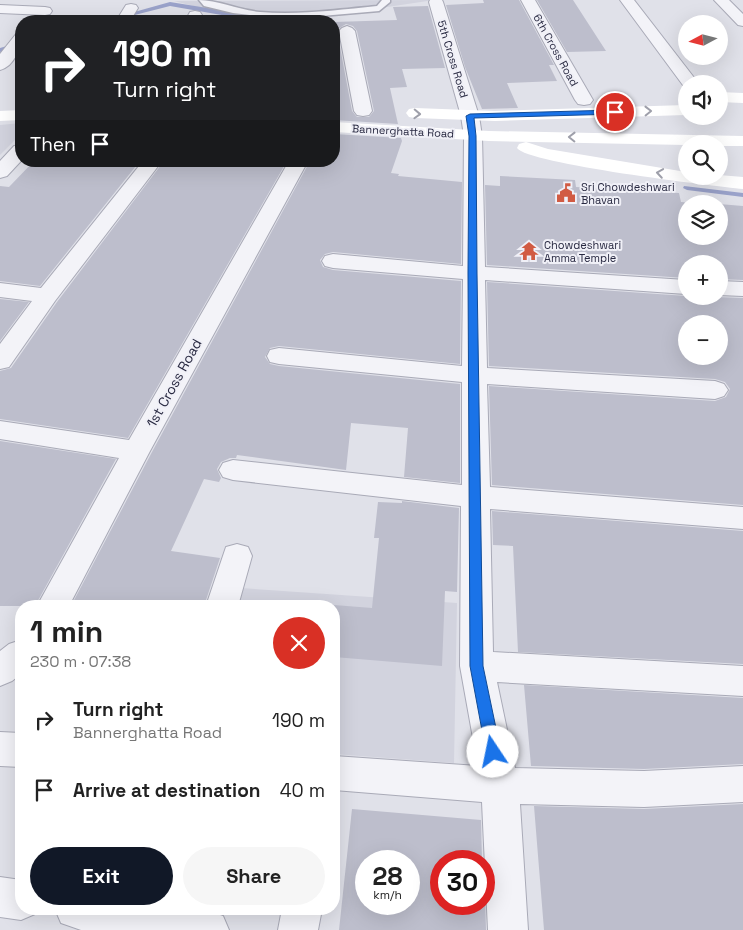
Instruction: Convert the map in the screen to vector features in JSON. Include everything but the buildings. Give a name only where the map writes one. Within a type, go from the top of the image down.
[{"type":"main road","points":[[482,126],[584,100],[618,96],[678,96]]},
{"type":"main road","points":[[728,97],[743,98]]},
{"type":"main road","points":[[0,102],[15,102]]},
{"type":"main road","name":"Bannerghatta Road","points":[[343,110],[382,112]]},
{"type":"main road","points":[[728,110],[743,111]]},
{"type":"main road","name":"Bannerghatta Road","points":[[402,113],[482,126],[678,111]]},
{"type":"main road","points":[[0,116],[15,115]]},
{"type":"main road","points":[[482,126],[546,154],[683,176],[743,183]]},
{"type":"main road","name":"Bannerghatta Road","points":[[340,127],[482,126],[743,141]]},
{"type":"street","points":[[40,15],[59,0]]},
{"type":"street","name":"6th Cross Road","points":[[528,0],[584,100]]},
{"type":"street","points":[[628,0],[684,75]]},
{"type":"street","name":"5th Cross Road","points":[[436,2],[482,126],[472,273],[476,666],[500,786],[508,930]]},
{"type":"street","points":[[731,5],[743,22]]},
{"type":"street","points":[[127,15],[131,8]]},
{"type":"street","points":[[0,9],[45,11]]},
{"type":"street","points":[[347,32],[363,111]]},
{"type":"street","points":[[0,65],[14,42]]},
{"type":"street","points":[[0,172],[15,156]]},
{"type":"street","points":[[0,361],[47,296],[148,167]]},
{"type":"street","name":"1st Cross Road","points":[[56,600],[136,451],[296,167]]},
{"type":"street","points":[[333,261],[472,273],[678,286]]},
{"type":"street","points":[[728,288],[743,289]]},
{"type":"street","points":[[0,290],[47,296]]},
{"type":"street","points":[[279,356],[474,375],[715,390]]},
{"type":"street","points":[[0,430],[136,451]]},
{"type":"street","points":[[232,470],[475,497],[743,518]]},
{"type":"street","points":[[224,600],[237,556]]},
{"type":"street","points":[[0,671],[15,659]]},
{"type":"street","points":[[476,666],[743,681]]},
{"type":"street","points":[[0,749],[15,750]]},
{"type":"street","points":[[340,773],[500,786],[644,789],[743,784]]},
{"type":"street","points":[[0,897],[15,899]]},
{"type":"street","points":[[113,915],[209,930]]},
{"type":"street","points":[[298,930],[301,915]]},
{"type":"lane","points":[[203,0],[207,4],[240,12],[310,14],[379,8],[386,0]]},
{"type":"shaded area","points":[[434,0],[334,15],[228,15],[174,1]]},
{"type":"shaded area","points":[[15,124],[15,140],[0,155],[0,125]]},
{"type":"shaded area","points":[[241,588],[457,603],[454,763],[340,754],[340,600],[238,600]]},
{"type":"waterway","points":[[128,15],[170,4],[239,15]]},
{"type":"waterway","points":[[0,50],[15,46]]},
{"type":"waterway","points":[[687,188],[743,195]]},
{"type":"place","name":"Sri Chowdeshwari Bhavan","points":[[566,193]]},
{"type":"place","name":"Chowdeshwari Amma Temple","points":[[529,251]]},
{"type":"route","points":[[493,752],[476,666],[472,273],[473,136],[470,116],[615,112]]}]
